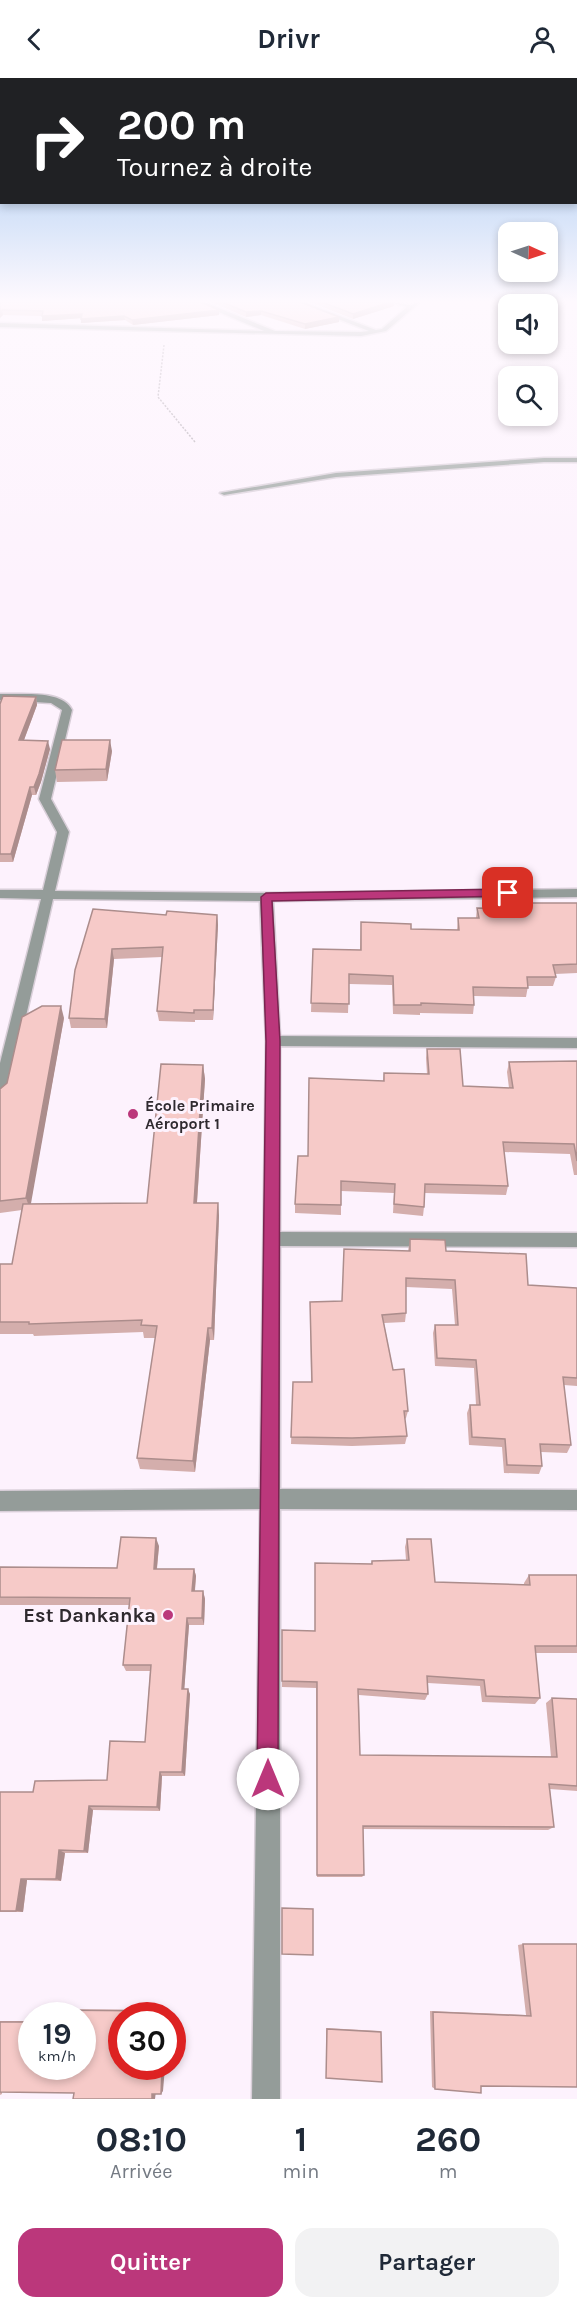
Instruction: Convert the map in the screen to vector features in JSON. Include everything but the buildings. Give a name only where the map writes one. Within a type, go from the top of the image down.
[{"type":"street","points":[[224,493],[336,475],[544,460],[577,460]]},
{"type":"street","points":[[0,698],[52,700],[65,706],[67,710],[45,799],[63,832],[0,1094]]},
{"type":"street","points":[[0,894],[266,897],[577,893]]},
{"type":"street","points":[[266,897],[273,1041],[266,2099]]},
{"type":"street","points":[[273,1041],[577,1043]]},
{"type":"street","points":[[272,1239],[577,1240]]},
{"type":"street","points":[[0,1501],[577,1500]]},
{"type":"path","points":[[158,396],[195,442]]},
{"type":"place","name":"École Primaire Aéroport 1","points":[[133,1114]]},
{"type":"place","name":"Est Dankanka","points":[[168,1615]]},
{"type":"route","points":[[268,1779],[273,1041],[266,897],[508,893]]}]
